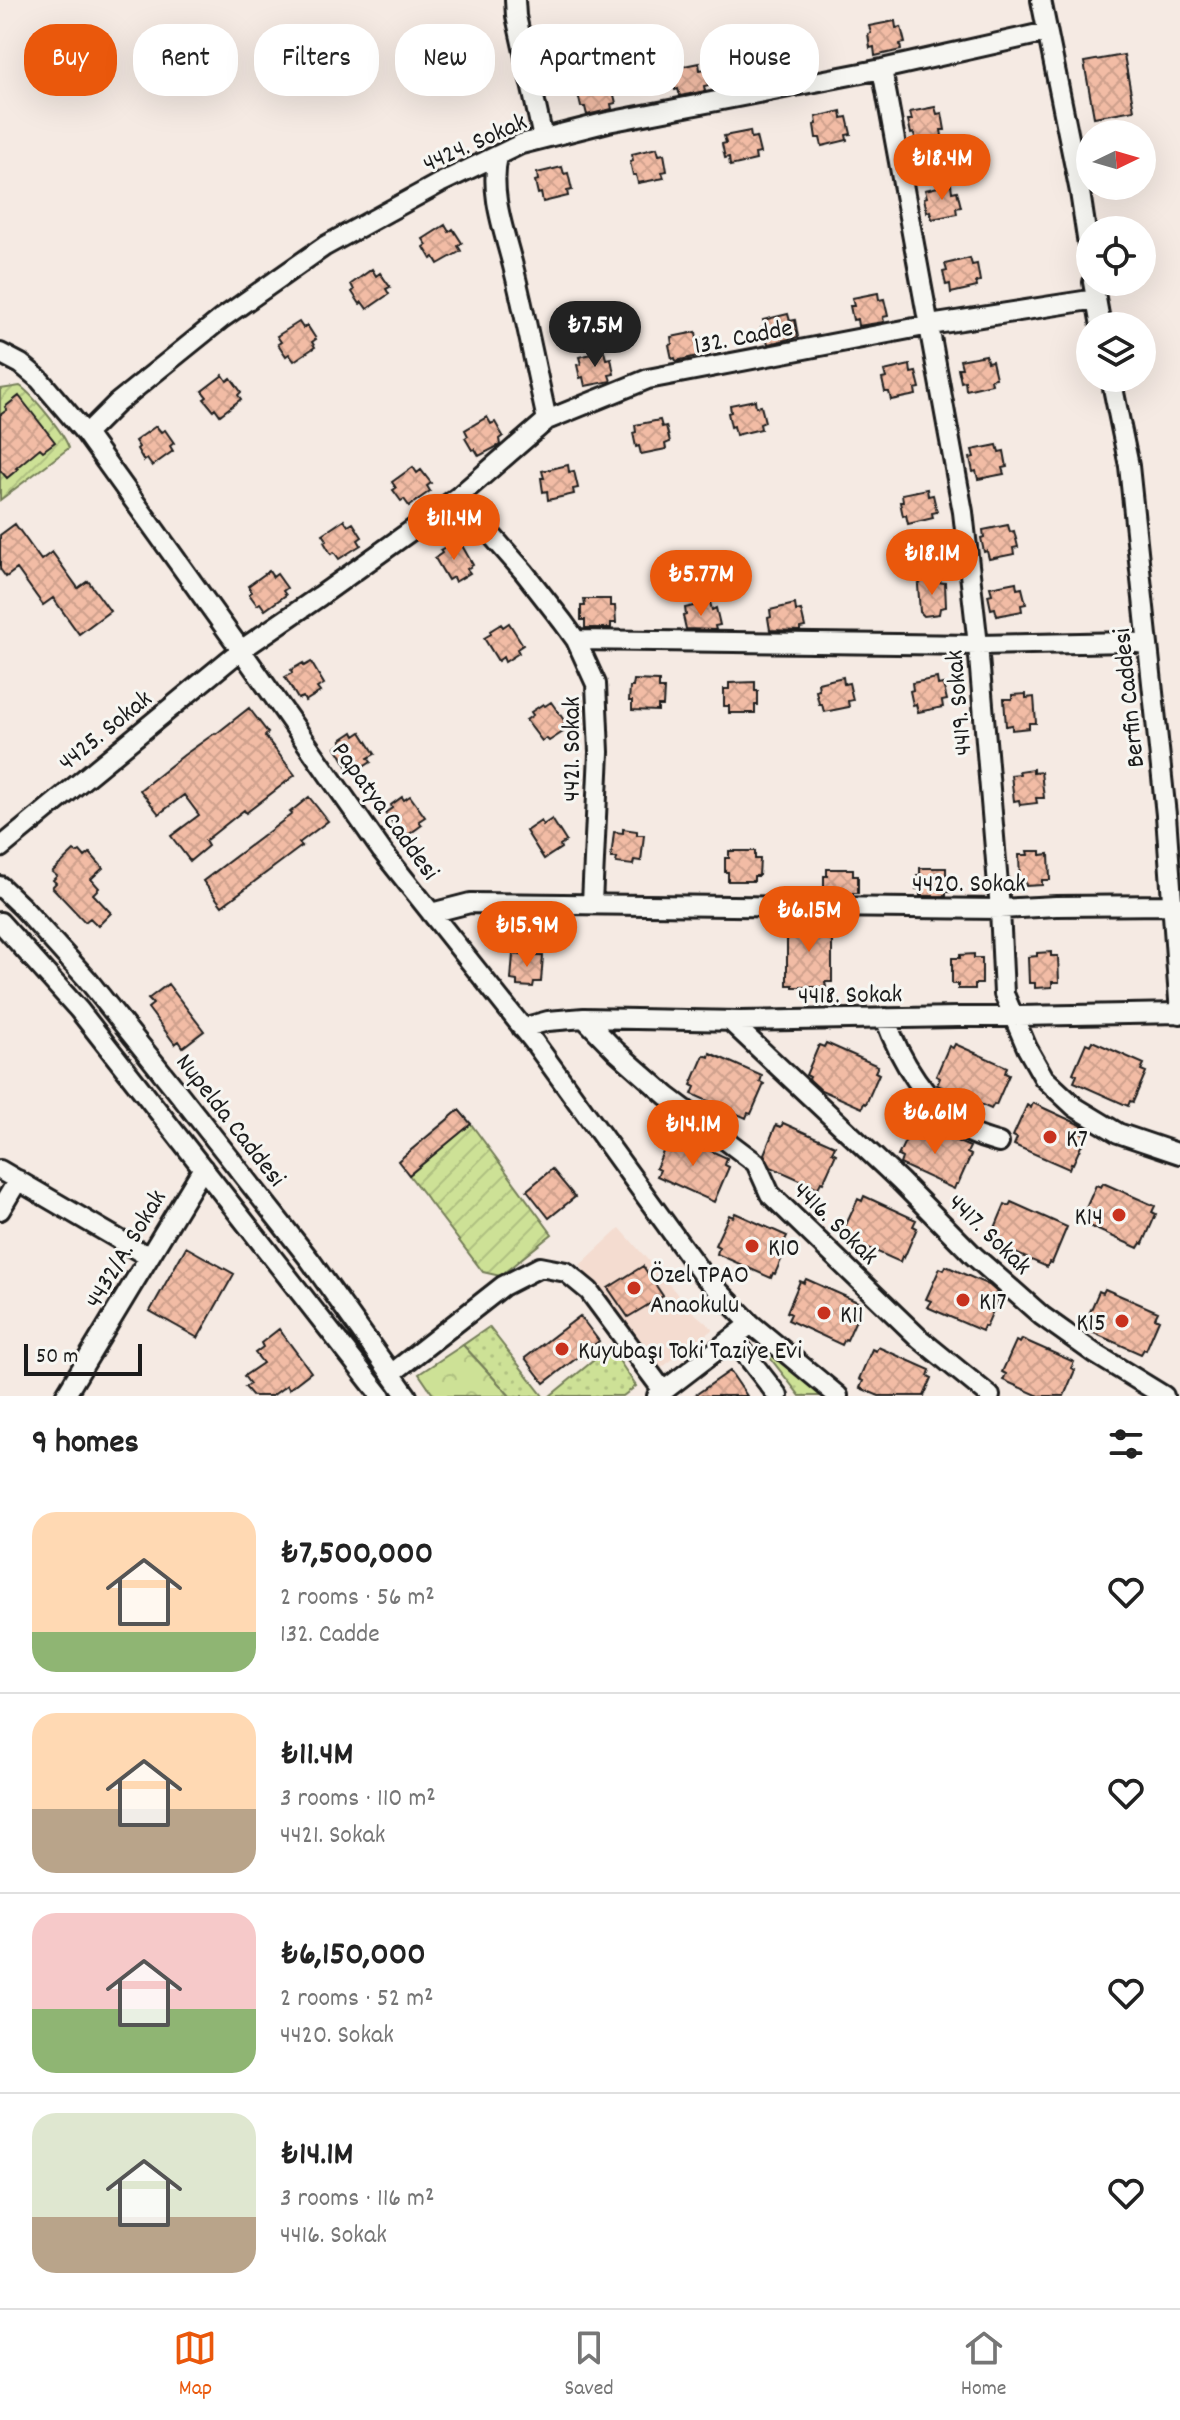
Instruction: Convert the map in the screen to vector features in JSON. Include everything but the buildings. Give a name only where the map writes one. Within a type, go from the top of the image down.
[{"type":"street","points":[[515,0],[543,138]]},
{"type":"street","points":[[1041,0],[1084,216]]},
{"type":"street","name":"4424. Sokak","points":[[86,434],[117,403],[221,319],[325,246],[440,183],[521,144],[608,122],[882,69],[1047,32]]},
{"type":"street","name":"4419. Sokak","points":[[882,69],[963,512],[978,645],[1004,994],[1027,1048],[1044,1078],[1075,1107],[1118,1133],[1180,1154]]},
{"type":"street","points":[[498,156],[497,208],[514,268],[547,420]]},
{"type":"street","name":"132. Cadde","points":[[241,650],[458,497],[547,420],[648,379],[1076,294]]},
{"type":"street","name":"Papatya Caddesi","points":[[0,353],[21,364],[39,379],[86,434],[382,851],[522,1028],[702,1274],[751,1324],[838,1396]]},
{"type":"street","name":"Berfin Caddesi","points":[[1114,392],[1129,466],[1166,815],[1180,1013]]},
{"type":"street","name":"4421. Sokak","points":[[458,497],[524,572],[576,640],[596,684],[599,752],[592,903]]},
{"type":"street","points":[[576,640],[1147,644]]},
{"type":"street","name":"4425. Sokak","points":[[0,848],[241,650]]},
{"type":"street","name":"Nupelda Caddesi","points":[[0,886],[87,979],[176,1090],[310,1260],[407,1396]]},
{"type":"street","name":"4420. Sokak","points":[[431,913],[470,903],[1000,909],[1172,905]]},
{"type":"street","name":"Nupelda Caddesi","points":[[0,922],[79,1010],[381,1396]]},
{"type":"street","name":"4418. Sokak","points":[[522,1028],[548,1021],[584,1018],[730,1021],[1180,1013]]},
{"type":"street","name":"4416. Sokak","points":[[584,1018],[667,1096],[756,1163],[770,1194],[920,1339],[990,1396]]},
{"type":"street","points":[[885,1018],[892,1039],[931,1101],[966,1131],[999,1143]]},
{"type":"street","name":"4417. Sokak","points":[[730,1021],[900,1181],[974,1256],[1042,1316],[1094,1353],[1164,1396]]},
{"type":"street","name":"4432/A. Sokak","points":[[65,1396],[203,1168]]},
{"type":"street","points":[[0,1170],[149,1257]]},
{"type":"street","points":[[0,1210],[18,1180]]},
{"type":"street","points":[[391,1374],[503,1286],[540,1267],[566,1272],[589,1291],[661,1394],[751,1324]]},
{"type":"street","points":[[733,1338],[778,1396]]},
{"type":"shaded area","name":"Özel TPAO Anaokulu","points":[[620,1228],[692,1311],[713,1329],[656,1372],[580,1265]]},
{"type":"green space","points":[[20,386],[47,414],[69,448],[0,500],[0,389]]},
{"type":"green space","points":[[471,1124],[552,1234],[500,1276],[483,1272],[409,1175]]},
{"type":"green space","points":[[489,1327],[543,1396],[510,1396],[463,1345]]},
{"type":"green space","points":[[762,1343],[821,1396],[800,1396],[760,1345]]},
{"type":"green space","points":[[463,1345],[510,1396],[434,1396],[419,1374]]},
{"type":"green space","points":[[610,1347],[636,1386],[623,1396],[550,1396]]},
{"type":"place","name":"K7","points":[[1050,1137]]},
{"type":"place","name":"K14","points":[[1119,1215]]},
{"type":"place","name":"K10","points":[[752,1246]]},
{"type":"place","name":"Özel TPAO Anaokulu","points":[[634,1288]]},
{"type":"place","name":"K17","points":[[963,1300]]},
{"type":"place","name":"K11","points":[[824,1313]]},
{"type":"place","name":"K15","points":[[1122,1321]]},
{"type":"place","name":"Kuyubaşı Toki Taziye Evi","points":[[562,1349]]}]
